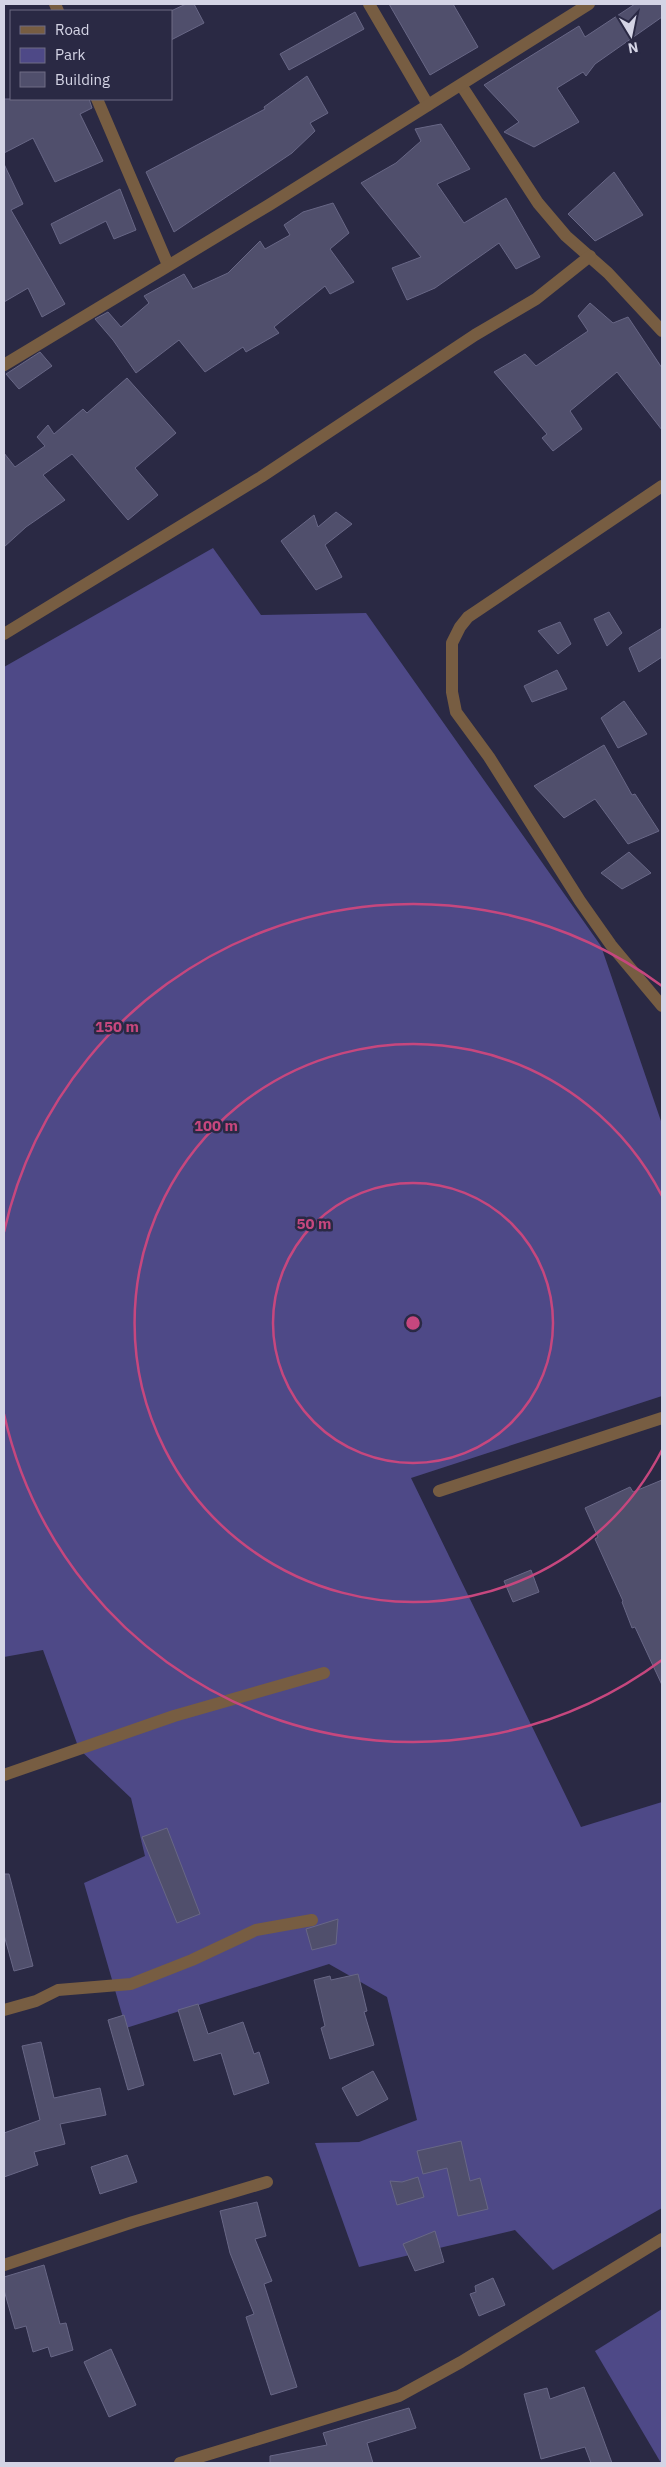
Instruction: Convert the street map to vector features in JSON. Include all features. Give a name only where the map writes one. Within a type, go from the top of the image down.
[{"type":"street","points":[[369,4],[428,105]]},
{"type":"street","points":[[4,365],[461,85],[589,4]]},
{"type":"street","points":[[461,85],[538,202],[566,236],[590,256],[662,331]]},
{"type":"street","points":[[97,100],[168,265]]},
{"type":"street","points":[[4,634],[261,477],[475,335],[536,299],[590,256]]},
{"type":"street","points":[[662,486],[468,617],[460,627],[452,644],[452,692],[456,712],[489,757],[580,901],[611,945],[662,1006]]},
{"type":"street","points":[[438,1491],[662,1418]]},
{"type":"street","points":[[4,1775],[174,1716],[324,1674]]},
{"type":"street","points":[[4,2010],[36,2001],[58,1990],[131,1984],[192,1960],[256,1930],[312,1920]]},
{"type":"street","points":[[4,2265],[133,2222],[267,2182]]},
{"type":"street","points":[[180,2463],[398,2396],[461,2362],[662,2240]]},
{"type":"green space","points":[[213,548],[261,615],[366,613],[601,946],[662,1124],[662,1396],[411,1478],[581,1827],[662,1802],[662,2208],[553,2270],[515,2230],[359,2267],[315,2143],[359,2142],[417,2120],[387,1997],[329,1964],[126,2028],[84,1883],[145,1856],[131,1798],[79,1749],[43,1650],[4,1657],[4,667]]},
{"type":"green space","points":[[662,2309],[662,2463],[661,2463],[595,2351]]},
{"type":"building","points":[[186,4],[194,4],[204,23],[172,39],[172,11]]},
{"type":"building","points":[[389,4],[453,4],[478,47],[430,75]]},
{"type":"building","points":[[635,4],[662,4],[662,17],[595,64],[586,76],[583,72],[557,88],[579,122],[534,147],[504,132],[519,122],[484,85],[579,26],[585,37]]},
{"type":"building","points":[[355,12],[364,29],[289,70],[280,54]]},
{"type":"building","points":[[307,76],[328,113],[310,123],[315,131],[292,153],[174,232],[146,172],[265,109],[264,107]]},
{"type":"building","points":[[4,99],[89,100],[92,108],[80,114],[103,161],[55,182],[33,138],[4,153]]},
{"type":"building","points":[[441,124],[470,169],[437,184],[464,223],[506,198],[540,257],[516,269],[499,243],[435,288],[407,300],[392,268],[421,257],[361,183],[396,163],[421,141],[415,129]]},
{"type":"building","points":[[4,164],[23,204],[11,210],[65,304],[42,317],[28,288],[4,302]]},
{"type":"building","points":[[614,172],[643,215],[595,241],[568,214]]},
{"type":"building","points":[[120,189],[136,230],[114,239],[106,221],[60,244],[51,224]]},
{"type":"building","points":[[333,203],[349,233],[330,249],[354,282],[330,294],[325,286],[274,327],[279,333],[246,352],[243,347],[205,372],[179,340],[136,373],[113,340],[95,319],[108,312],[121,327],[149,303],[144,296],[184,274],[193,289],[228,273],[260,241],[265,249],[290,235],[284,225],[303,212]]},
{"type":"building","points":[[590,303],[613,323],[628,317],[662,368],[662,430],[617,372],[570,411],[582,429],[553,451],[542,438],[547,434],[494,372],[525,354],[536,366],[588,331],[578,316]]},
{"type":"building","points":[[40,352],[52,366],[19,389],[6,374]]},
{"type":"building","points":[[127,378],[176,433],[135,468],[158,495],[128,520],[72,454],[43,475],[65,500],[26,527],[4,547],[4,453],[15,467],[45,446],[37,437],[48,425],[54,434],[83,409],[87,413]]},
{"type":"building","points":[[336,512],[352,524],[325,545],[342,577],[316,590],[281,541],[314,515],[318,527]]},
{"type":"building","points":[[609,612],[622,633],[607,646],[594,619]]},
{"type":"building","points":[[560,622],[571,644],[558,654],[538,631]]},
{"type":"building","points":[[662,628],[662,657],[639,672],[629,648]]},
{"type":"building","points":[[557,670],[567,689],[532,702],[524,686]]},
{"type":"building","points":[[624,701],[647,734],[618,748],[601,718]]},
{"type":"building","points":[[604,745],[632,795],[635,794],[659,831],[628,844],[595,799],[564,818],[534,786]]},
{"type":"building","points":[[629,852],[651,873],[622,889],[601,873]]},
{"type":"building","points":[[662,1480],[662,1685],[635,1627],[632,1628],[623,1601],[595,1539],[598,1537],[585,1508],[630,1487],[633,1492]]},
{"type":"building","points":[[531,1570],[539,1592],[513,1602],[504,1581]]},
{"type":"building","points":[[167,1828],[200,1914],[177,1923],[142,1837]]},
{"type":"building","points":[[4,1874],[9,1874],[33,1966],[14,1971],[4,1935]]},
{"type":"building","points":[[338,1919],[336,1944],[312,1950],[306,1929]]},
{"type":"building","points":[[358,1974],[367,2011],[364,2012],[374,2045],[330,2059],[321,2028],[325,2026],[314,1980],[330,1976],[331,1980]]},
{"type":"building","points":[[198,2004],[208,2034],[243,2022],[254,2054],[259,2052],[269,2083],[234,2095],[221,2053],[194,2061],[178,2010]]},
{"type":"building","points":[[124,2015],[144,2085],[128,2090],[108,2020]]},
{"type":"building","points":[[41,2042],[54,2098],[100,2088],[106,2115],[60,2124],[65,2144],[34,2152],[38,2165],[4,2177],[4,2133],[40,2120],[22,2046]]},
{"type":"building","points":[[373,2071],[388,2099],[357,2116],[342,2088]]},
{"type":"building","points":[[461,2141],[470,2181],[480,2178],[488,2209],[458,2216],[447,2168],[423,2174],[417,2151]]},
{"type":"building","points":[[127,2155],[137,2182],[100,2194],[91,2167]]},
{"type":"building","points":[[418,2177],[424,2197],[397,2205],[390,2181],[402,2182]]},
{"type":"building","points":[[257,2202],[266,2236],[255,2239],[272,2281],[264,2284],[297,2387],[271,2395],[246,2317],[254,2314],[230,2253],[220,2211]]},
{"type":"building","points":[[435,2231],[444,2262],[415,2271],[403,2244]]},
{"type":"building","points":[[44,2265],[60,2324],[66,2323],[73,2350],[51,2357],[48,2347],[33,2352],[26,2326],[15,2329],[4,2290],[4,2277]]},
{"type":"building","points":[[493,2278],[505,2305],[479,2316],[470,2294],[476,2292],[475,2286]]},
{"type":"building","points":[[111,2349],[136,2405],[109,2417],[84,2362]]},
{"type":"building","points":[[584,2387],[612,2463],[591,2463],[585,2447],[541,2459],[524,2394],[547,2388],[550,2399]]},
{"type":"building","points":[[409,2408],[416,2428],[367,2443],[373,2463],[270,2463],[270,2456],[327,2445],[323,2433]]}]
